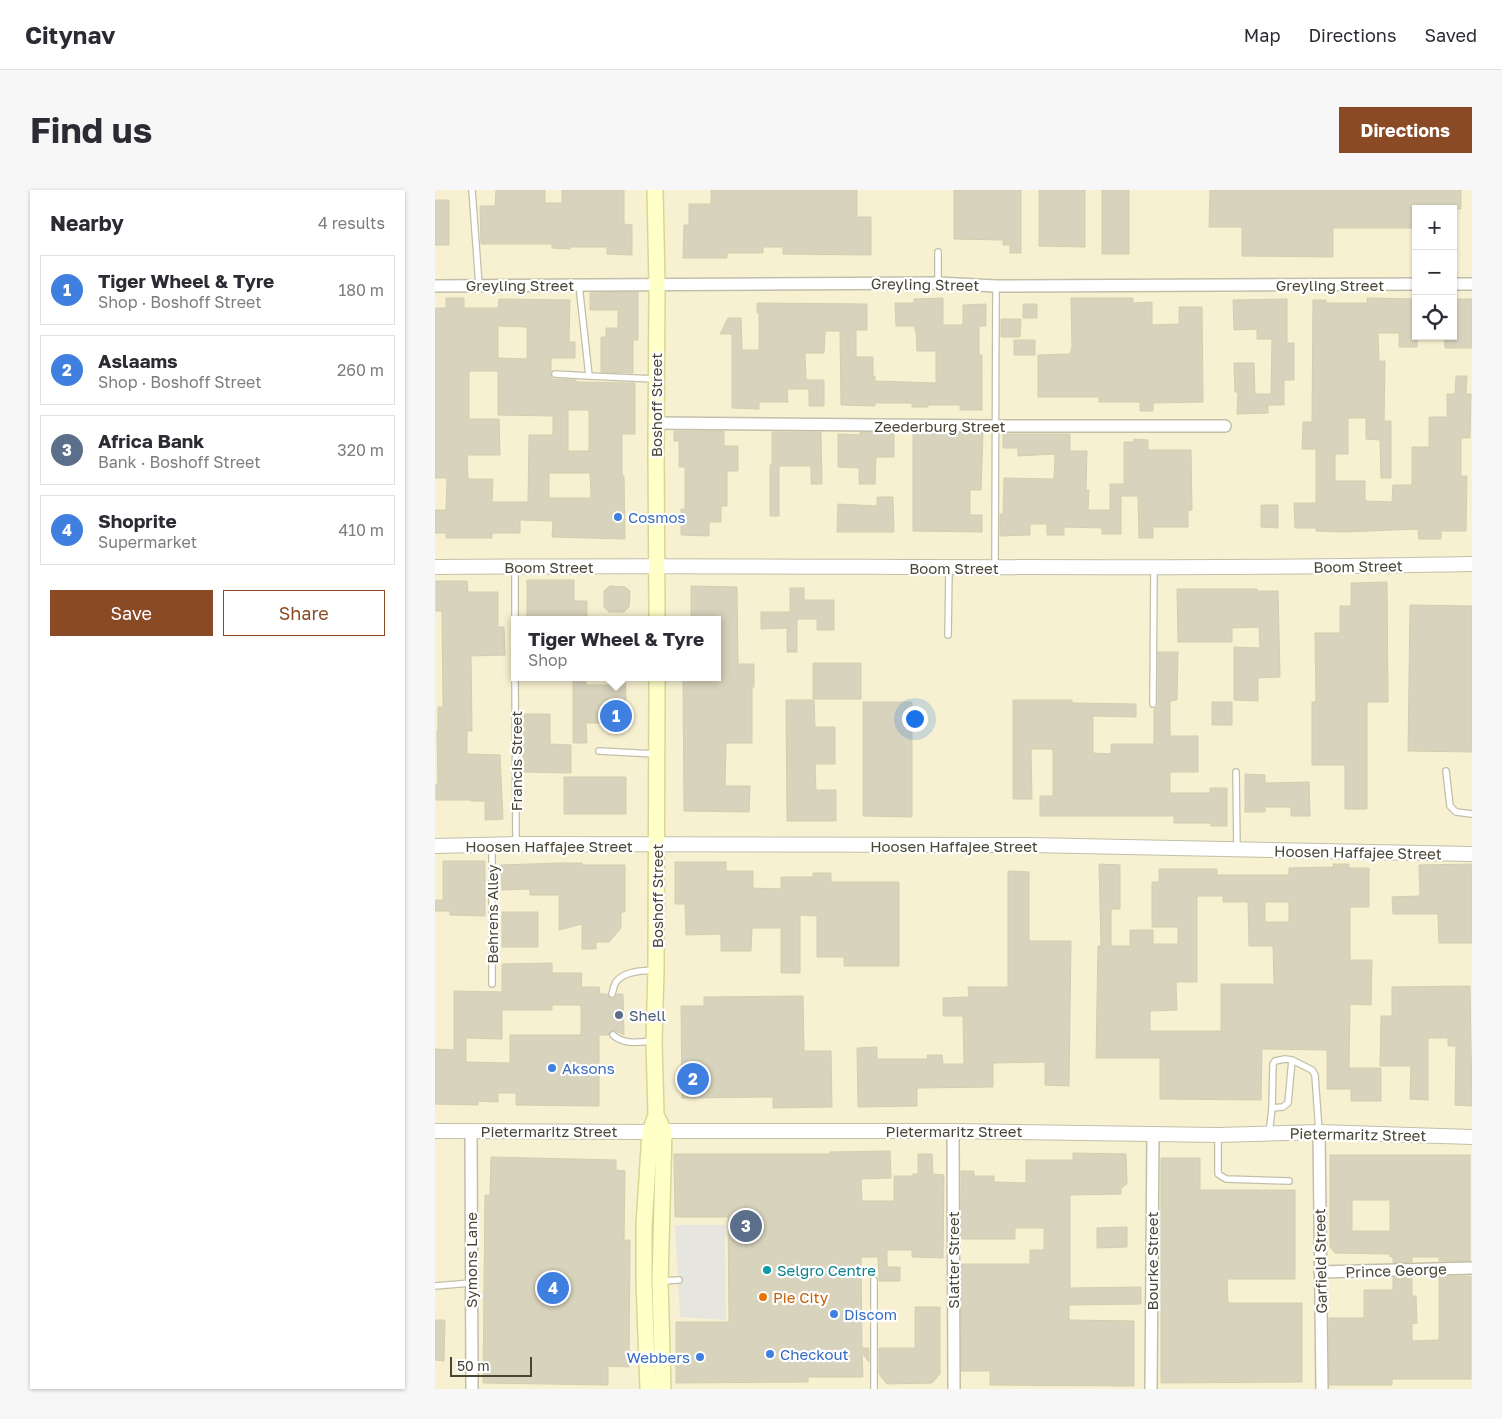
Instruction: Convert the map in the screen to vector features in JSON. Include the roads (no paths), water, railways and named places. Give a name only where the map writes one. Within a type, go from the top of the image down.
[{"type":"main road","name":"Boshoff Street","points":[[655,190],[657,283],[657,616]]},
{"type":"main road","name":"Boshoff Street","points":[[657,681],[657,970],[655,1041],[656,1115],[663,1250],[660,1281],[663,1389]]},
{"type":"main road","name":"Boshoff Street","points":[[648,1389],[644,1236],[657,1131]]},
{"type":"street","name":"Greyling Street","points":[[435,286],[657,283],[938,283],[996,286],[1412,284]]},
{"type":"street","points":[[1457,284],[1472,284]]},
{"type":"street","name":"Zeederburg Street","points":[[656,424],[1225,426]]},
{"type":"street","name":"Boom Street","points":[[435,567],[1154,568],[1472,564]]},
{"type":"street","name":"Hoosen Haffajee Street","points":[[435,846],[517,844],[657,846],[1029,845],[1472,854]]},
{"type":"street","name":"Symons Lane","points":[[471,1130],[472,1389]]},
{"type":"street","name":"Pietermaritz Street","points":[[435,1131],[953,1131],[1219,1135],[1319,1132],[1472,1136]]},
{"type":"street","name":"Slatter Street","points":[[953,1131],[954,1389]]},
{"type":"street","name":"Garfield Street","points":[[1319,1132],[1322,1389]]},
{"type":"street","name":"Bourke Street","points":[[1151,1389],[1153,1133]]},
{"type":"street","name":"Prince George","points":[[1320,1272],[1472,1268]]},
{"type":"lane","points":[[472,190],[479,285]]},
{"type":"lane","points":[[938,283],[939,252]]},
{"type":"lane","points":[[579,284],[589,376]]},
{"type":"lane","points":[[995,568],[994,426],[996,286]]},
{"type":"lane","points":[[555,374],[656,379]]},
{"type":"lane","points":[[515,566],[515,616]]},
{"type":"lane","points":[[949,568],[949,635]]},
{"type":"lane","points":[[1153,704],[1154,568]]},
{"type":"lane","name":"Francis Street","points":[[515,681],[517,844]]},
{"type":"lane","points":[[599,751],[657,754]]},
{"type":"lane","points":[[1446,771],[1450,806],[1457,812],[1472,814]]},
{"type":"lane","points":[[1236,772],[1237,849]]},
{"type":"lane","name":"Behrens Alley","points":[[492,845],[492,984]]},
{"type":"lane","points":[[612,994],[616,982],[624,976],[634,972],[657,970]]},
{"type":"lane","points":[[613,1035],[618,1040],[627,1042],[655,1041]]},
{"type":"lane","points":[[1269,1134],[1273,1064],[1275,1061],[1280,1060],[1292,1060],[1312,1070],[1315,1076],[1319,1132]]},
{"type":"lane","points":[[1271,1108],[1283,1107],[1288,1103],[1292,1060]]},
{"type":"lane","points":[[1219,1135],[1218,1174],[1221,1177],[1227,1179],[1289,1181]]},
{"type":"lane","points":[[660,1281],[679,1280]]},
{"type":"lane","points":[[874,1280],[874,1389]]},
{"type":"lane","points":[[435,1286],[471,1283]]},
{"type":"place","name":"Cosmos","points":[[618,517]]},
{"type":"place","name":"Tiger Wheel & Tyre","points":[[616,716]]},
{"type":"place","name":"Shell","points":[[619,1015]]},
{"type":"place","name":"Aksons","points":[[552,1068]]},
{"type":"place","name":"Aslaams","points":[[693,1079]]},
{"type":"place","name":"Africa Bank","points":[[746,1226]]},
{"type":"place","name":"Selgro Centre","points":[[767,1270]]},
{"type":"place","name":"Shoprite","points":[[553,1288]]},
{"type":"place","name":"Pie City","points":[[763,1297]]},
{"type":"place","name":"Discom","points":[[834,1314]]},
{"type":"place","name":"Checkout","points":[[770,1354]]},
{"type":"place","name":"Webbers","points":[[700,1357]]}]
